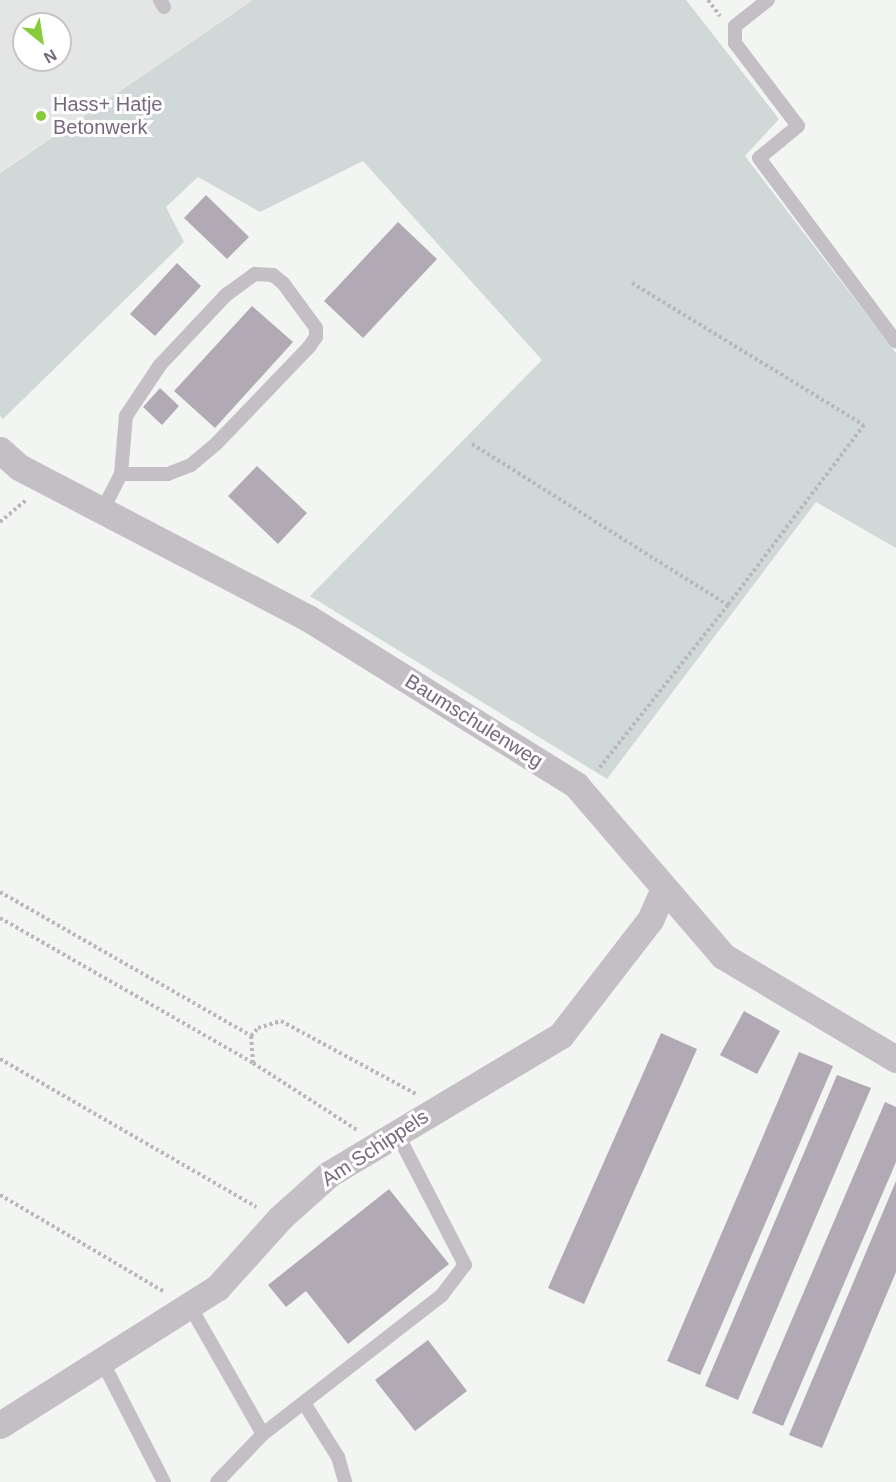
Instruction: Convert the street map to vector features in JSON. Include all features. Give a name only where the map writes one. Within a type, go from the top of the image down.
[{"type":"street","name":"Baumschulenweg","points":[[0,450],[19,466],[48,482],[308,618],[576,785],[723,956],[896,1059]]},
{"type":"street","name":"Am Schippels","points":[[0,1425],[102,1360],[191,1308],[217,1288],[280,1218],[329,1174],[561,1035],[650,920],[664,889]]},
{"type":"lane","points":[[768,0],[735,26],[735,43],[798,126],[759,158],[896,342]]},
{"type":"lane","points":[[102,511],[121,474],[126,416],[160,365],[226,295],[255,274],[273,275],[283,283],[316,328],[316,337],[309,347],[216,444],[191,465],[168,474],[121,474]]},
{"type":"lane","points":[[217,1482],[263,1434],[442,1295],[465,1265],[387,1139]]},
{"type":"lane","points":[[191,1308],[263,1434]]},
{"type":"lane","points":[[102,1360],[164,1482]]},
{"type":"lane","points":[[304,1403],[338,1457],[345,1482]]},
{"type":"path","points":[[589,766],[599,773],[864,425],[632,283]]},
{"type":"path","points":[[472,444],[728,605]]},
{"type":"path","points":[[0,522],[48,482]]},
{"type":"path","points":[[0,892],[251,1036]]},
{"type":"path","points":[[0,918],[339,1116],[387,1139]]},
{"type":"path","points":[[253,1064],[251,1036],[258,1028],[281,1021],[403,1089],[441,1105]]},
{"type":"path","points":[[0,1059],[280,1218]]},
{"type":"path","points":[[0,1195],[191,1308]]},
{"type":"shaded area","name":"Hass+ Hatje Betonwerk","points":[[0,0],[253,0],[0,172]]},
{"type":"shaded area","points":[[253,0],[686,0],[779,119],[745,156],[896,353],[896,548],[816,502],[607,779],[310,596],[542,360],[363,161],[260,212],[198,177],[166,207],[184,242],[3,419],[0,416],[0,173]]},
{"type":"building","points":[[206,195],[249,237],[227,259],[184,218]]},
{"type":"building","points":[[398,222],[437,259],[363,338],[324,301]]},
{"type":"building","points":[[177,263],[201,286],[155,336],[130,314]]},
{"type":"building","points":[[252,306],[293,342],[215,428],[174,391]]},
{"type":"building","points":[[160,388],[179,406],[162,425],[143,407]]},
{"type":"building","points":[[257,466],[307,513],[278,544],[228,496]]},
{"type":"building","points":[[744,1011],[780,1031],[757,1074],[720,1055]]},
{"type":"building","points":[[661,1033],[697,1049],[584,1304],[548,1288]]},
{"type":"building","points":[[799,1052],[833,1066],[700,1375],[667,1361]]},
{"type":"building","points":[[837,1075],[871,1088],[738,1400],[705,1386]]},
{"type":"building","points":[[885,1102],[896,1107],[896,1162],[783,1426],[752,1413]]},
{"type":"building","points":[[896,1181],[896,1272],[822,1448],[789,1435]]},
{"type":"building","points":[[389,1189],[449,1264],[348,1344],[306,1291],[286,1307],[268,1285]]},
{"type":"building","points":[[428,1340],[467,1391],[415,1431],[375,1380]]},
{"type":"place","name":"Hass+ Hatje Betonwerk","points":[[41,116]]}]
